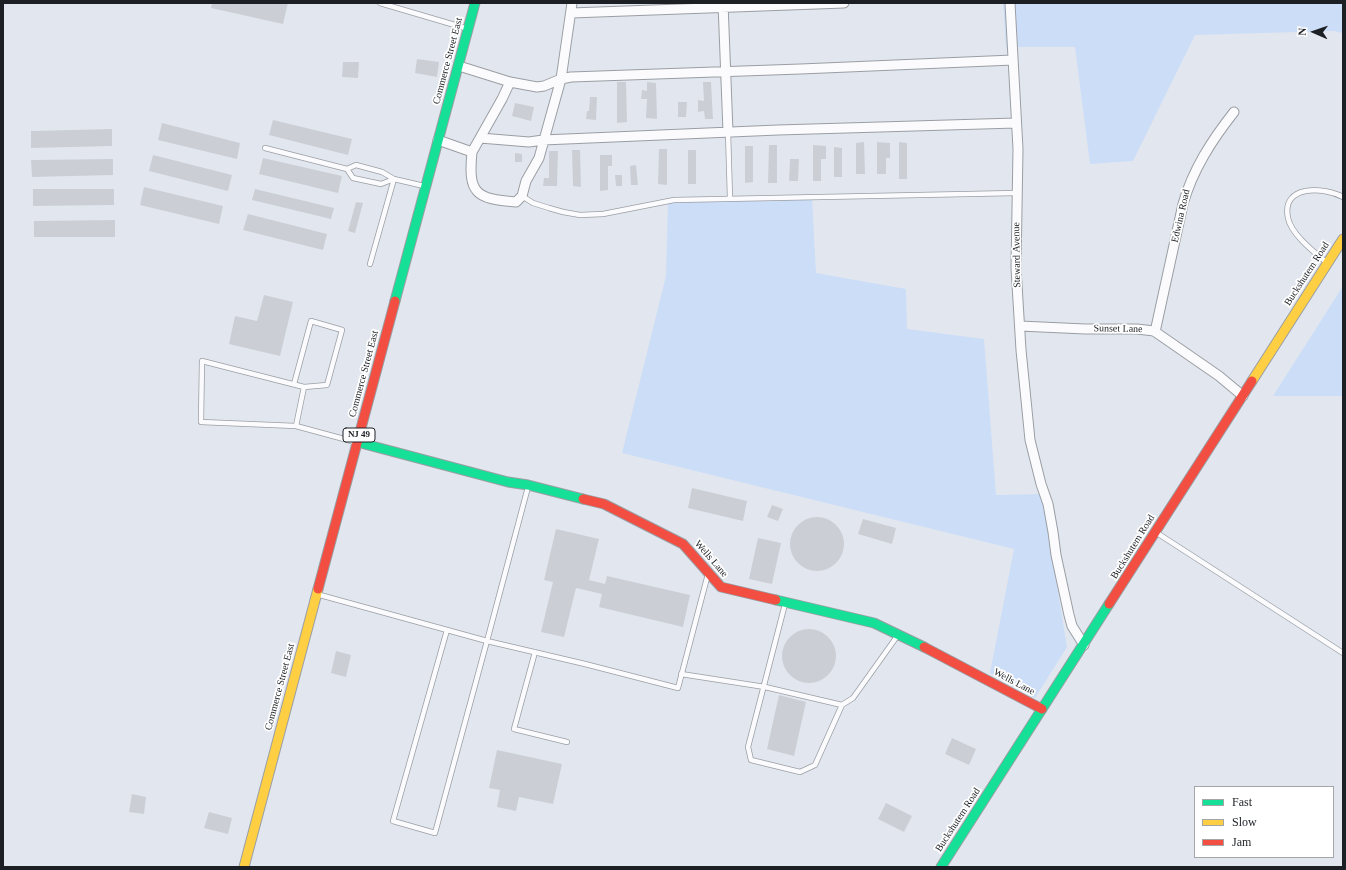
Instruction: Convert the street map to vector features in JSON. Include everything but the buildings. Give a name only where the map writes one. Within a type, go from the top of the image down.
[{"type":"main road","name":"Commerce Street East","points":[[244,867],[475,3]]},
{"type":"main road","name":"Buckshutem Road","points":[[941,867],[1343,239]]},
{"type":"main road","name":"Wells Lane","points":[[357,442],[495,479],[528,485],[604,504],[683,544],[721,587],[874,623],[899,634],[1042,709]]},
{"type":"street","points":[[510,82],[472,152],[470,172],[474,187],[480,195],[494,200],[516,202],[522,196],[526,181],[539,158],[561,79],[572,3]]},
{"type":"street","points":[[571,13],[724,5],[844,3]]},
{"type":"street","name":"Steward Avenue","points":[[1010,3],[1018,150],[1016,268],[1030,440],[1041,484],[1048,504],[1056,555],[1069,615],[1072,626],[1084,645]]},
{"type":"street","points":[[724,5],[728,132]]},
{"type":"street","points":[[459,66],[510,82],[537,87],[571,77],[1013,60]]},
{"type":"street","name":"Edwina Road","points":[[1155,332],[1188,185],[1195,170],[1219,131],[1234,112]]},
{"type":"street","points":[[480,138],[529,142],[543,140],[728,132],[1016,123]]},
{"type":"street","points":[[438,140],[472,152]]},
{"type":"street","name":"Sunset Lane","points":[[1020,326],[1085,329],[1137,328],[1155,332],[1219,376],[1243,396]]},
{"type":"lane","points":[[380,3],[468,29]]},
{"type":"lane","points":[[728,132],[730,198]]},
{"type":"lane","points":[[265,148],[347,169],[356,165],[382,172],[394,179],[425,187]]},
{"type":"lane","points":[[347,169],[353,178],[381,184],[394,179]]},
{"type":"lane","points":[[370,264],[394,179]]},
{"type":"lane","points":[[1327,264],[1314,253],[1297,234],[1288,218],[1288,206],[1296,195],[1308,190],[1329,192],[1343,197]]},
{"type":"lane","points":[[522,196],[549,208],[580,215],[603,214],[674,200],[1017,193]]},
{"type":"lane","points":[[294,384],[311,321],[342,330],[327,385],[304,387],[202,361],[201,422],[296,426],[357,442]]},
{"type":"lane","points":[[296,426],[304,387]]},
{"type":"lane","points":[[447,630],[393,821],[435,833],[528,485]]},
{"type":"lane","points":[[1156,532],[1343,653]]},
{"type":"lane","points":[[317,594],[487,641],[678,688],[708,572]]},
{"type":"lane","points":[[786,602],[765,687],[748,747],[751,760],[800,772],[815,765],[842,705],[853,698],[899,634]]},
{"type":"lane","points":[[535,652],[514,729],[567,742]]},
{"type":"lane","points":[[681,674],[765,687],[842,705]]},
{"type":"shaded area","points":[[1003,3],[1343,3],[1343,33],[1333,31],[1195,35],[1133,161],[1090,164],[1075,47],[1006,47]]},
{"type":"shaded area","points":[[812,197],[816,273],[906,289],[907,329],[984,339],[996,495],[1042,494],[1067,647],[1035,698],[990,673],[1014,549],[622,453],[666,276],[668,202]]},
{"type":"shaded area","points":[[1343,286],[1343,396],[1273,396]]},
{"type":"traffic: fast","points":[[395,301],[475,3]]},
{"type":"traffic: fast","points":[[357,442],[508,482],[528,485],[583,499]]},
{"type":"traffic: fast","points":[[776,600],[874,623],[924,647]]},
{"type":"traffic: fast","points":[[941,867],[1109,604]]},
{"type":"traffic: slow","points":[[1252,381],[1343,239]]},
{"type":"traffic: slow","points":[[244,867],[318,589]]},
{"type":"traffic: jam","points":[[318,589],[395,301]]},
{"type":"traffic: jam","points":[[1109,604],[1252,381]]},
{"type":"traffic: jam","points":[[583,499],[604,504],[683,544],[721,587],[776,600]]},
{"type":"traffic: jam","points":[[924,647],[1042,709]]}]
